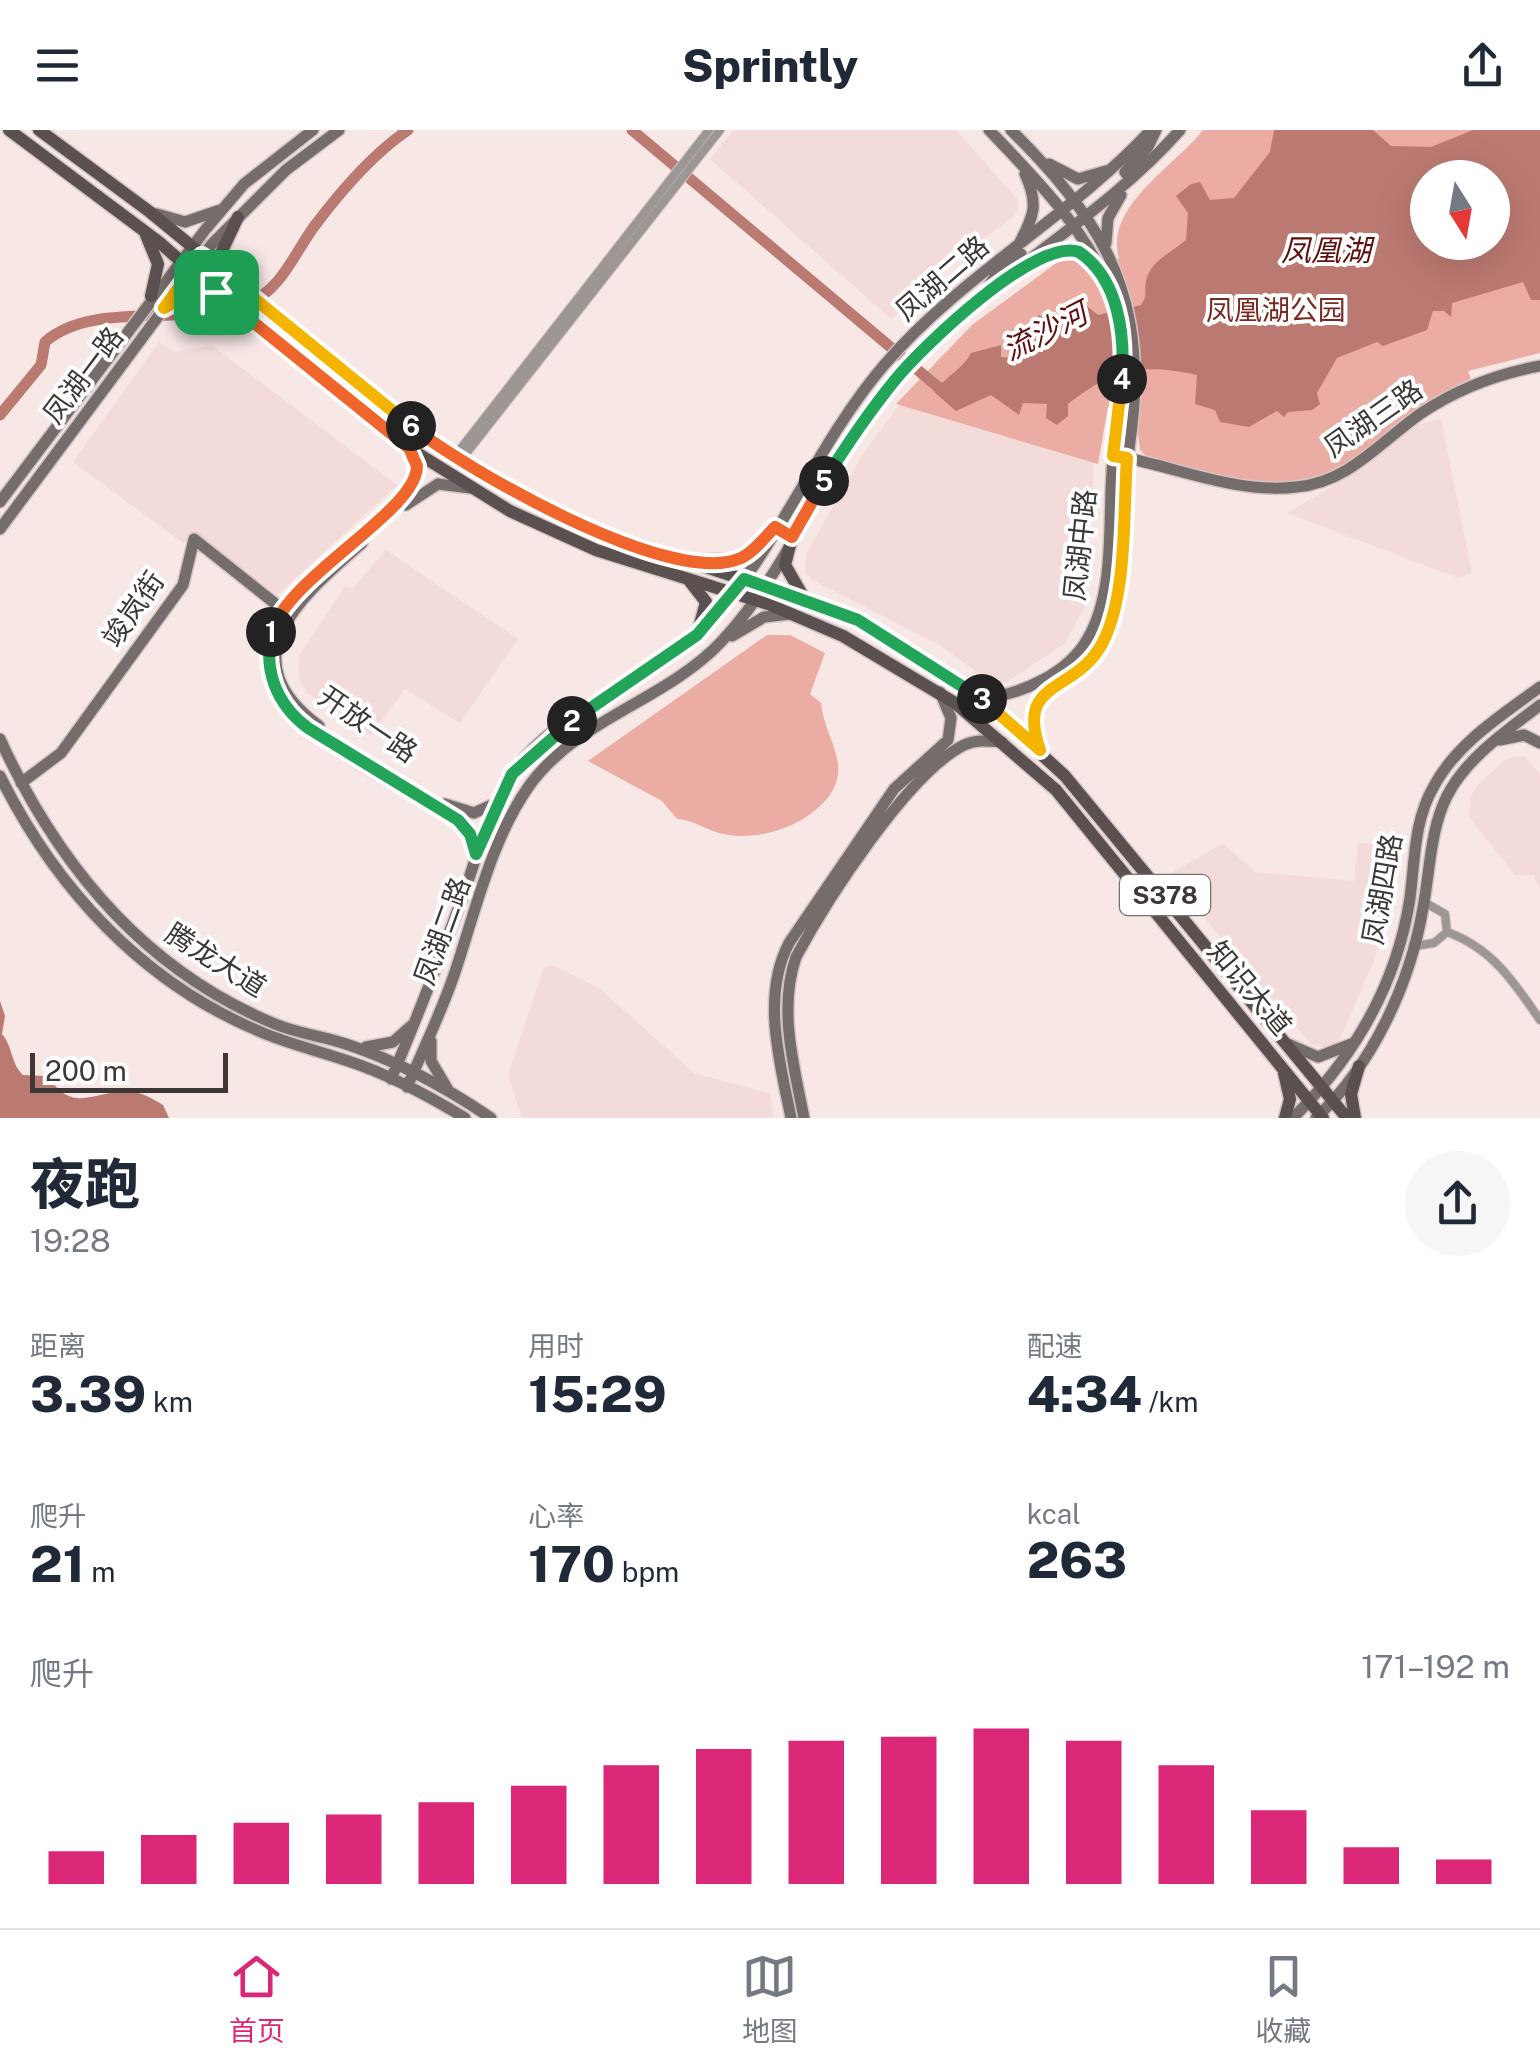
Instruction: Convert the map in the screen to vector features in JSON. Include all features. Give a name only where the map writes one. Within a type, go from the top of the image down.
[{"type":"main road","name":"知识大道","points":[[9,130],[142,229],[265,334],[409,448],[472,489],[596,550],[791,614],[857,644],[940,692],[1006,743],[1056,790],[1320,1117]]},
{"type":"main road","name":"知识大道","points":[[39,130],[150,212],[299,336],[458,458],[550,511],[806,600],[886,636],[979,697],[1040,750],[1347,1118]]},
{"type":"main road","points":[[233,280],[222,251],[238,218]]},
{"type":"main road","points":[[142,229],[158,264],[152,296]]},
{"type":"main road","points":[[792,537],[786,573],[806,600]]},
{"type":"main road","points":[[686,577],[706,602],[697,635]]},
{"type":"main road","points":[[1266,1048],[1283,1040]]},
{"type":"main road","points":[[1282,1066],[1290,1099],[1285,1118]]},
{"type":"main road","points":[[1355,1118],[1350,1094],[1359,1066]]},
{"type":"street","name":"凤湖一路","points":[[0,528],[191,270],[197,251],[224,208],[313,130]]},
{"type":"street","name":"凤湖一路","points":[[0,502],[180,260],[238,218],[339,130]]},
{"type":"street","points":[[695,154],[708,130]]},
{"type":"street","points":[[458,458],[695,154],[720,130]]},
{"type":"street","name":"凤湖中路","points":[[990,130],[1063,211],[1119,294]]},
{"type":"street","name":"凤湖中路","points":[[979,697],[1002,697],[1028,686],[1078,652],[1095,624],[1127,406],[1114,261],[1088,217],[1011,130]]},
{"type":"street","points":[[1137,175],[1128,176],[1125,172],[1148,147],[1154,130]]},
{"type":"street","name":"凤湖二路","points":[[391,1079],[496,803],[512,774],[552,735],[697,635],[744,579],[830,436],[885,364],[1004,255],[1075,201],[1154,130]]},
{"type":"street","name":"凤湖二路","points":[[407,1086],[434,1026],[502,837],[530,784],[573,741],[715,648],[754,599],[846,446],[898,376],[978,303],[1137,175],[1180,130]]},
{"type":"street","points":[[255,200],[246,202],[244,196],[288,148]]},
{"type":"street","points":[[1017,248],[1033,219],[1036,202],[1017,159],[1031,150],[1078,179],[1114,167]]},
{"type":"street","points":[[1114,261],[1106,240],[1108,218],[1137,175]]},
{"type":"street","points":[[150,212],[184,222],[224,208]]},
{"type":"street","points":[[1030,262],[1074,250],[1102,273]]},
{"type":"street","points":[[978,303],[996,275],[1021,254],[1004,255]]},
{"type":"street","points":[[168,302],[192,292],[216,292]]},
{"type":"street","points":[[286,350],[285,336],[299,336]]},
{"type":"street","name":"凤湖三路","points":[[1120,457],[1254,486],[1309,486],[1350,469],[1453,393],[1504,374],[1540,366]]},
{"type":"street","name":"开放一路","points":[[409,448],[418,471],[410,491],[308,580],[282,609],[271,632],[268,657],[272,680],[288,710],[308,728],[458,820],[470,834],[476,854]]},
{"type":"street","name":"凤湖中路","points":[[1041,695],[1092,659],[1110,626],[1120,555],[1120,457]]},
{"type":"street","name":"开放一路","points":[[472,489],[438,484],[424,490],[310,589],[281,627],[277,667],[292,702],[320,726],[461,812],[479,812],[496,803]]},
{"type":"street","points":[[686,560],[740,558],[775,527],[792,537]]},
{"type":"street","name":"竣岚街","points":[[21,783],[60,753],[183,585],[194,539],[282,609]]},
{"type":"street","points":[[697,635],[715,648],[758,620],[791,614]]},
{"type":"street","points":[[1028,686],[1025,698],[1041,695]]},
{"type":"street","name":"凤湖四路","points":[[1293,1118],[1324,1088],[1358,1042],[1380,995],[1401,939],[1424,807],[1436,781],[1461,750],[1540,686]]},
{"type":"street","points":[[804,1118],[788,1019],[788,982],[796,957],[898,804],[953,745],[951,718],[940,692]]},
{"type":"street","points":[[1040,750],[1031,716],[1041,695]]},
{"type":"street","points":[[1492,744],[1517,735],[1540,740],[1534,714],[1520,702]]},
{"type":"street","name":"凤湖四路","points":[[1320,1117],[1374,1041],[1415,946],[1441,811],[1472,762],[1534,714]]},
{"type":"street","name":"腾龙大道","points":[[0,739],[21,783],[89,887],[152,952],[235,1006],[285,1028],[347,1044],[397,1064],[492,1118]]},
{"type":"street","points":[[792,1118],[774,1006],[783,954],[894,789],[953,745],[978,740],[1006,743]]},
{"type":"street","points":[[1461,750],[1472,762]]},
{"type":"street","name":"腾龙大道","points":[[0,776],[59,875],[135,955],[220,1013],[391,1079],[462,1116]]},
{"type":"street","points":[[1424,902],[1445,914],[1447,932]]},
{"type":"street","points":[[1415,946],[1434,943],[1447,932]]},
{"type":"street","points":[[1447,932],[1474,942],[1506,971],[1540,1020]]},
{"type":"street","points":[[1374,1041],[1367,1038],[1383,1005],[1380,995]]},
{"type":"street","points":[[347,1044],[386,1046],[416,1020]]},
{"type":"street","points":[[434,1026],[431,1061],[449,1092]]},
{"type":"street","points":[[321,1053],[326,1038]]},
{"type":"street","points":[[1283,1040],[1318,1057],[1358,1042]]},
{"type":"street","points":[[462,1116],[467,1102]]},
{"type":"shaded area","points":[[733,130],[956,130],[1018,200],[1018,208],[1013,217],[965,253],[891,319],[710,159]]},
{"type":"shaded area","points":[[159,342],[175,352],[211,345],[397,485],[277,595],[193,533],[183,543],[73,462]]},
{"type":"shaded area","points":[[899,405],[1094,463],[1085,607],[1064,644],[1005,683],[992,683],[938,644],[812,580],[805,572],[807,552],[863,454]]},
{"type":"shaded area","points":[[1441,419],[1472,573],[1458,578],[1287,513],[1365,467],[1416,425]]},
{"type":"shaded area","points":[[386,550],[518,639],[460,723],[405,689],[371,735],[307,693],[298,677],[300,654],[345,586],[352,589]]},
{"type":"shaded area","points":[[1524,756],[1540,774],[1540,889],[1533,875],[1515,875],[1469,817],[1471,796],[1479,783],[1508,758]]},
{"type":"shaded area","points":[[1223,843],[1255,872],[1354,881],[1358,843],[1393,845],[1376,956],[1339,1041],[1326,1048],[1311,1044],[1168,875]]},
{"type":"shaded area","points":[[553,965],[599,988],[694,1073],[770,1094],[774,1118],[522,1118],[508,1075],[544,967]]},
{"type":"green space","name":"凤凰湖公园","points":[[1203,130],[1540,130],[1540,353],[1468,371],[1471,379],[1425,404],[1358,458],[1334,472],[1281,483],[1225,477],[1145,455],[1140,450],[1135,408],[1108,407],[1098,464],[896,404],[972,325],[1059,261],[1075,258],[1090,271],[1119,258],[1117,239],[1122,222],[1145,188]]},
{"type":"green space","points":[[767,635],[790,635],[825,653],[810,694],[821,703],[838,770],[832,792],[811,814],[771,832],[727,835],[677,819],[662,801],[588,761]]},
{"type":"water","name":"凤凰湖","points":[[1274,130],[1373,130],[1391,146],[1431,147],[1473,130],[1540,130],[1540,300],[1531,300],[1523,282],[1452,303],[1451,317],[1444,311],[1433,311],[1427,330],[1383,346],[1377,342],[1337,358],[1317,393],[1320,404],[1312,410],[1288,412],[1284,417],[1277,411],[1249,427],[1220,422],[1215,410],[1195,404],[1197,375],[1177,371],[1143,370],[1113,376],[1068,404],[1068,416],[1057,425],[1046,418],[1047,404],[1023,403],[1019,415],[991,395],[956,411],[934,392],[971,353],[1001,345],[1001,357],[1011,358],[1013,351],[1004,343],[1015,329],[1025,329],[1039,315],[1049,322],[1081,301],[1098,315],[1141,305],[1152,268],[1186,240],[1188,213],[1176,196],[1200,182],[1210,200],[1234,198],[1270,152]]},
{"type":"water","points":[[0,1001],[5,1016],[2,1034],[23,1075],[48,1076],[67,1095],[77,1098],[138,1093],[163,1105],[169,1118],[0,1118]]},
{"type":"waterway","name":"流沙河","points":[[0,415],[41,365],[45,342],[65,329],[113,318],[222,311],[258,298],[287,269],[347,186],[408,130]]},
{"type":"waterway","name":"流沙河","points":[[632,130],[938,387],[949,390]]},
{"type":"route","points":[[1062,250],[1074,250],[1085,256],[1106,280],[1120,327],[1123,357],[1113,456],[1127,458],[1116,602],[1110,626],[1092,659],[1041,695],[1035,705],[1031,716],[1040,750],[979,697],[886,636],[837,610],[744,579],[697,635],[552,735],[525,759],[502,792],[476,854],[467,828],[458,820],[308,728],[288,710],[276,690],[268,657],[277,616],[308,580],[410,491],[417,466],[409,448],[216,292],[192,292],[164,308],[202,256],[417,431],[502,486],[593,530],[686,560],[720,561],[745,556],[775,527],[792,537],[846,446],[898,376],[940,335],[1030,262],[1062,250]]}]
